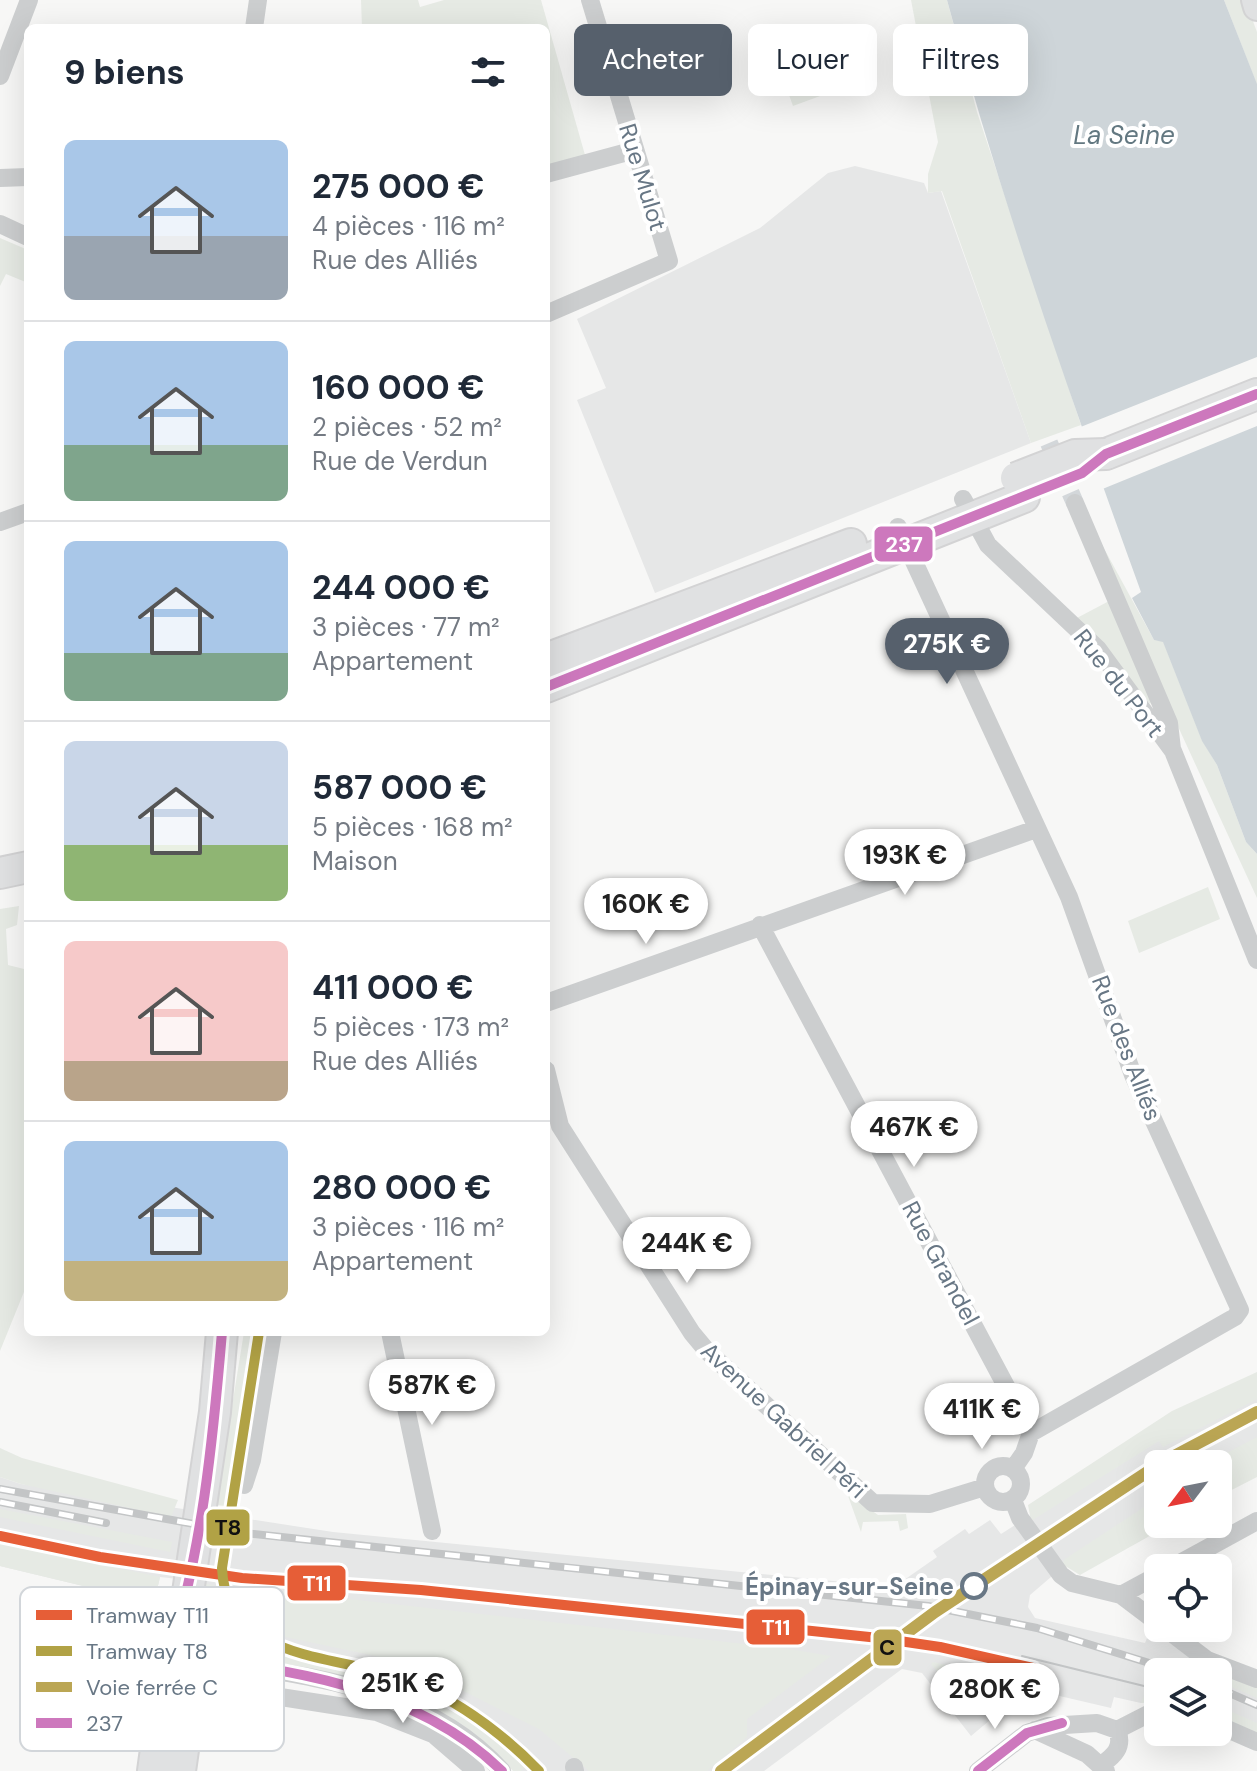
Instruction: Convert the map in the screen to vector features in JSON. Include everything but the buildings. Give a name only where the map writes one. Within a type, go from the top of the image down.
[{"type":"main road","points":[[550,685],[1020,488],[1075,455],[1106,454],[1257,394]]},
{"type":"main road","points":[[550,658],[902,536]]},
{"type":"main road","points":[[0,873],[24,868]]},
{"type":"main road","points":[[0,890],[24,886]]},
{"type":"main road","points":[[189,1587],[215,1412],[222,1336]]},
{"type":"main road","points":[[153,1771],[158,1751]]},
{"type":"main road","points":[[180,1751],[180,1771]]},
{"type":"street","points":[[0,76],[29,0]]},
{"type":"street","points":[[255,24],[258,0]]},
{"type":"street","name":"Rue Mulot","points":[[550,312],[669,261],[590,0]]},
{"type":"street","points":[[1255,0],[1257,7]]},
{"type":"street","points":[[550,173],[635,150]]},
{"type":"street","points":[[0,178],[24,177]]},
{"type":"street","points":[[0,224],[24,235]]},
{"type":"street","points":[[1075,503],[1169,723],[1173,751]]},
{"type":"street","name":"Rue du Port","points":[[968,508],[988,545],[1098,649],[1173,751],[1211,853],[1257,960]]},
{"type":"street","points":[[0,522],[24,513]]},
{"type":"street","name":"Rue des Alliés","points":[[902,536],[1069,897],[1133,1075],[1240,1310],[1235,1317],[1031,1433]]},
{"type":"street","points":[[550,1002],[1036,829]]},
{"type":"street","name":"Rue Grandel","points":[[760,925],[1031,1433]]},
{"type":"street","name":"Avenue Gabriel Péri","points":[[550,1086],[560,1126],[707,1351],[873,1503],[930,1504],[985,1487]]},
{"type":"street","points":[[244,1485],[252,1460],[272,1336]]},
{"type":"street","points":[[391,1336],[432,1531]]},
{"type":"street","points":[[1013,1469],[1024,1453],[1031,1433]]},
{"type":"street","points":[[1013,1469],[994,1469],[985,1487],[992,1499],[1013,1500]]},
{"type":"street","points":[[1013,1469],[1021,1481],[1013,1500],[1020,1518],[1058,1572],[1072,1583],[1121,1595],[1144,1612]]},
{"type":"street","points":[[1197,1554],[1257,1521]]},
{"type":"street","points":[[1121,1595],[1144,1583]]},
{"type":"street","points":[[1183,1642],[1207,1660],[1257,1679]]},
{"type":"street","points":[[284,1676],[307,1678],[395,1698],[444,1722],[487,1755],[502,1771]]},
{"type":"street","points":[[284,1692],[377,1712],[433,1734],[476,1771]]},
{"type":"street","points":[[978,1771],[1035,1730],[1062,1723],[1073,1726],[1097,1723],[1117,1730],[1144,1716]]},
{"type":"street","points":[[1035,1730],[1072,1746],[1103,1768],[1117,1751],[1121,1739],[1117,1730]]},
{"type":"street","points":[[1232,1731],[1257,1742]]},
{"type":"shaded area","points":[[361,0],[418,0],[420,7],[444,0],[541,0],[548,24],[362,24]]},
{"type":"shaded area","points":[[911,0],[947,0],[953,24],[916,24]]},
{"type":"shaded area","points":[[1224,0],[1245,0],[1257,32],[1257,85]]},
{"type":"shaded area","points":[[550,32],[585,155],[550,165]]},
{"type":"shaded area","points":[[789,96],[820,96],[793,106]]},
{"type":"shaded area","points":[[929,96],[973,96],[1081,425],[1031,443],[942,191],[928,193],[928,174],[938,142]]},
{"type":"shaded area","points":[[855,166],[924,183],[928,193],[941,191],[1031,443],[655,593],[577,400],[606,388],[577,319],[760,228],[828,173]]},
{"type":"shaded area","points":[[0,238],[24,248],[24,281],[6,274],[0,286]]},
{"type":"shaded area","points":[[1095,532],[1154,640],[1163,641],[1202,740],[1217,765],[1246,842],[1257,854],[1257,898],[1134,631]]},
{"type":"shaded area","points":[[1111,600],[1154,696],[1150,704],[1075,619]]},
{"type":"shaded area","points":[[1208,887],[1220,919],[1139,953],[1128,921]]},
{"type":"shaded area","points":[[19,906],[17,925],[6,929],[8,965],[24,969],[24,1292],[0,1351],[0,909]]},
{"type":"shaded area","points":[[243,1336],[267,1336],[235,1507],[216,1505]]},
{"type":"shaded area","points":[[1257,1372],[1257,1399],[1163,1447],[1159,1441],[1031,1521],[1028,1505],[1172,1411]]},
{"type":"shaded area","points":[[1257,1384],[1257,1447],[1232,1458],[1232,1450],[1144,1450],[1144,1512],[1030,1595],[1028,1607],[1035,1618],[1145,1643],[1168,1642],[1194,1658],[1144,1658],[1144,1703],[1114,1697],[1111,1708],[1034,1690],[1019,1696],[971,1736],[922,1673],[902,1669],[764,1771],[519,1771],[452,1719],[396,1690],[284,1664],[284,1587],[207,1587],[205,1582],[160,1577],[158,1587],[87,1587],[0,1566],[0,1477],[21,1484],[333,1532],[894,1587],[937,1557],[933,1551],[965,1529],[969,1534],[990,1520],[1001,1534],[1157,1435]]},
{"type":"shaded area","points":[[1257,1437],[1257,1477],[1232,1490],[1232,1450]]},
{"type":"shaded area","points":[[0,1448],[22,1458],[178,1500],[171,1517],[21,1484],[0,1477]]},
{"type":"shaded area","points":[[847,1493],[878,1515],[906,1514],[908,1528],[900,1531],[898,1521],[863,1522],[861,1532]]},
{"type":"shaded area","points":[[1144,1507],[1146,1538],[1080,1575],[1062,1564],[1065,1559]]},
{"type":"shaded area","points":[[0,1509],[172,1542],[170,1552],[0,1517]]},
{"type":"shaded area","points":[[0,1543],[160,1577],[158,1587],[87,1587],[0,1566]]},
{"type":"shaded area","points":[[284,1592],[831,1656],[747,1719],[747,1737],[707,1771],[589,1771],[539,1729],[408,1663],[284,1637]]},
{"type":"shaded area","points":[[284,1643],[388,1669],[433,1688],[475,1713],[532,1759],[521,1771],[513,1771],[485,1743],[455,1720],[421,1702],[311,1669],[284,1664]]},
{"type":"shaded area","points":[[931,1664],[960,1668],[958,1689],[954,1692]]},
{"type":"shaded area","points":[[1232,1675],[1257,1687],[1257,1698],[1232,1687]]},
{"type":"shaded area","points":[[1232,1676],[1257,1686],[1257,1735],[1232,1723]]},
{"type":"shaded area","points":[[1232,1712],[1257,1723],[1257,1735],[1232,1723]]},
{"type":"water","name":"La Seine","points":[[947,0],[1224,0],[1257,84],[1257,854],[1246,842],[1217,765],[1202,741],[1163,642],[1154,640],[1132,598],[1141,592],[1013,224],[974,96],[1028,96],[1028,24],[954,24]]},
{"type":"pier","points":[[1257,357],[1257,426],[1100,490],[1078,428]]},
{"type":"tunnel","points":[[1049,443],[1075,503]]},
{"type":"tram line","name":"T8","points":[[226,1587],[222,1568],[258,1336]]},
{"type":"tram line","name":"T11","points":[[0,1536],[100,1557],[242,1578],[421,1590],[879,1638],[940,1647],[1033,1668]]},
{"type":"tram line","name":"T8","points":[[284,1647],[387,1674],[450,1700],[497,1732],[539,1771]]},
{"type":"tram line","points":[[1022,1656],[1144,1686]]},
{"type":"railway","points":[[0,1489],[244,1533],[928,1606],[1037,1628],[1144,1661]]},
{"type":"railway","points":[[0,1502],[106,1523]]},
{"type":"railway","points":[[1232,1694],[1257,1705]]},
{"type":"rail line","name":"C","points":[[1185,1450],[1257,1412]]},
{"type":"rail line","name":"C","points":[[721,1771],[935,1612],[1144,1474]]},
{"type":"transit line","name":"237","points":[[550,685],[1082,473],[1106,454],[1257,394]]},
{"type":"transit line","name":"237","points":[[187,1587],[210,1455],[222,1336]]},
{"type":"transit line","name":"237","points":[[284,1672],[347,1686],[389,1700],[467,1742],[502,1771]]},
{"type":"transit line","name":"237","points":[[978,1771],[1027,1733],[1062,1723]]},
{"type":"place","name":"Épinay-sur-Seine","points":[[974,1586]]}]
